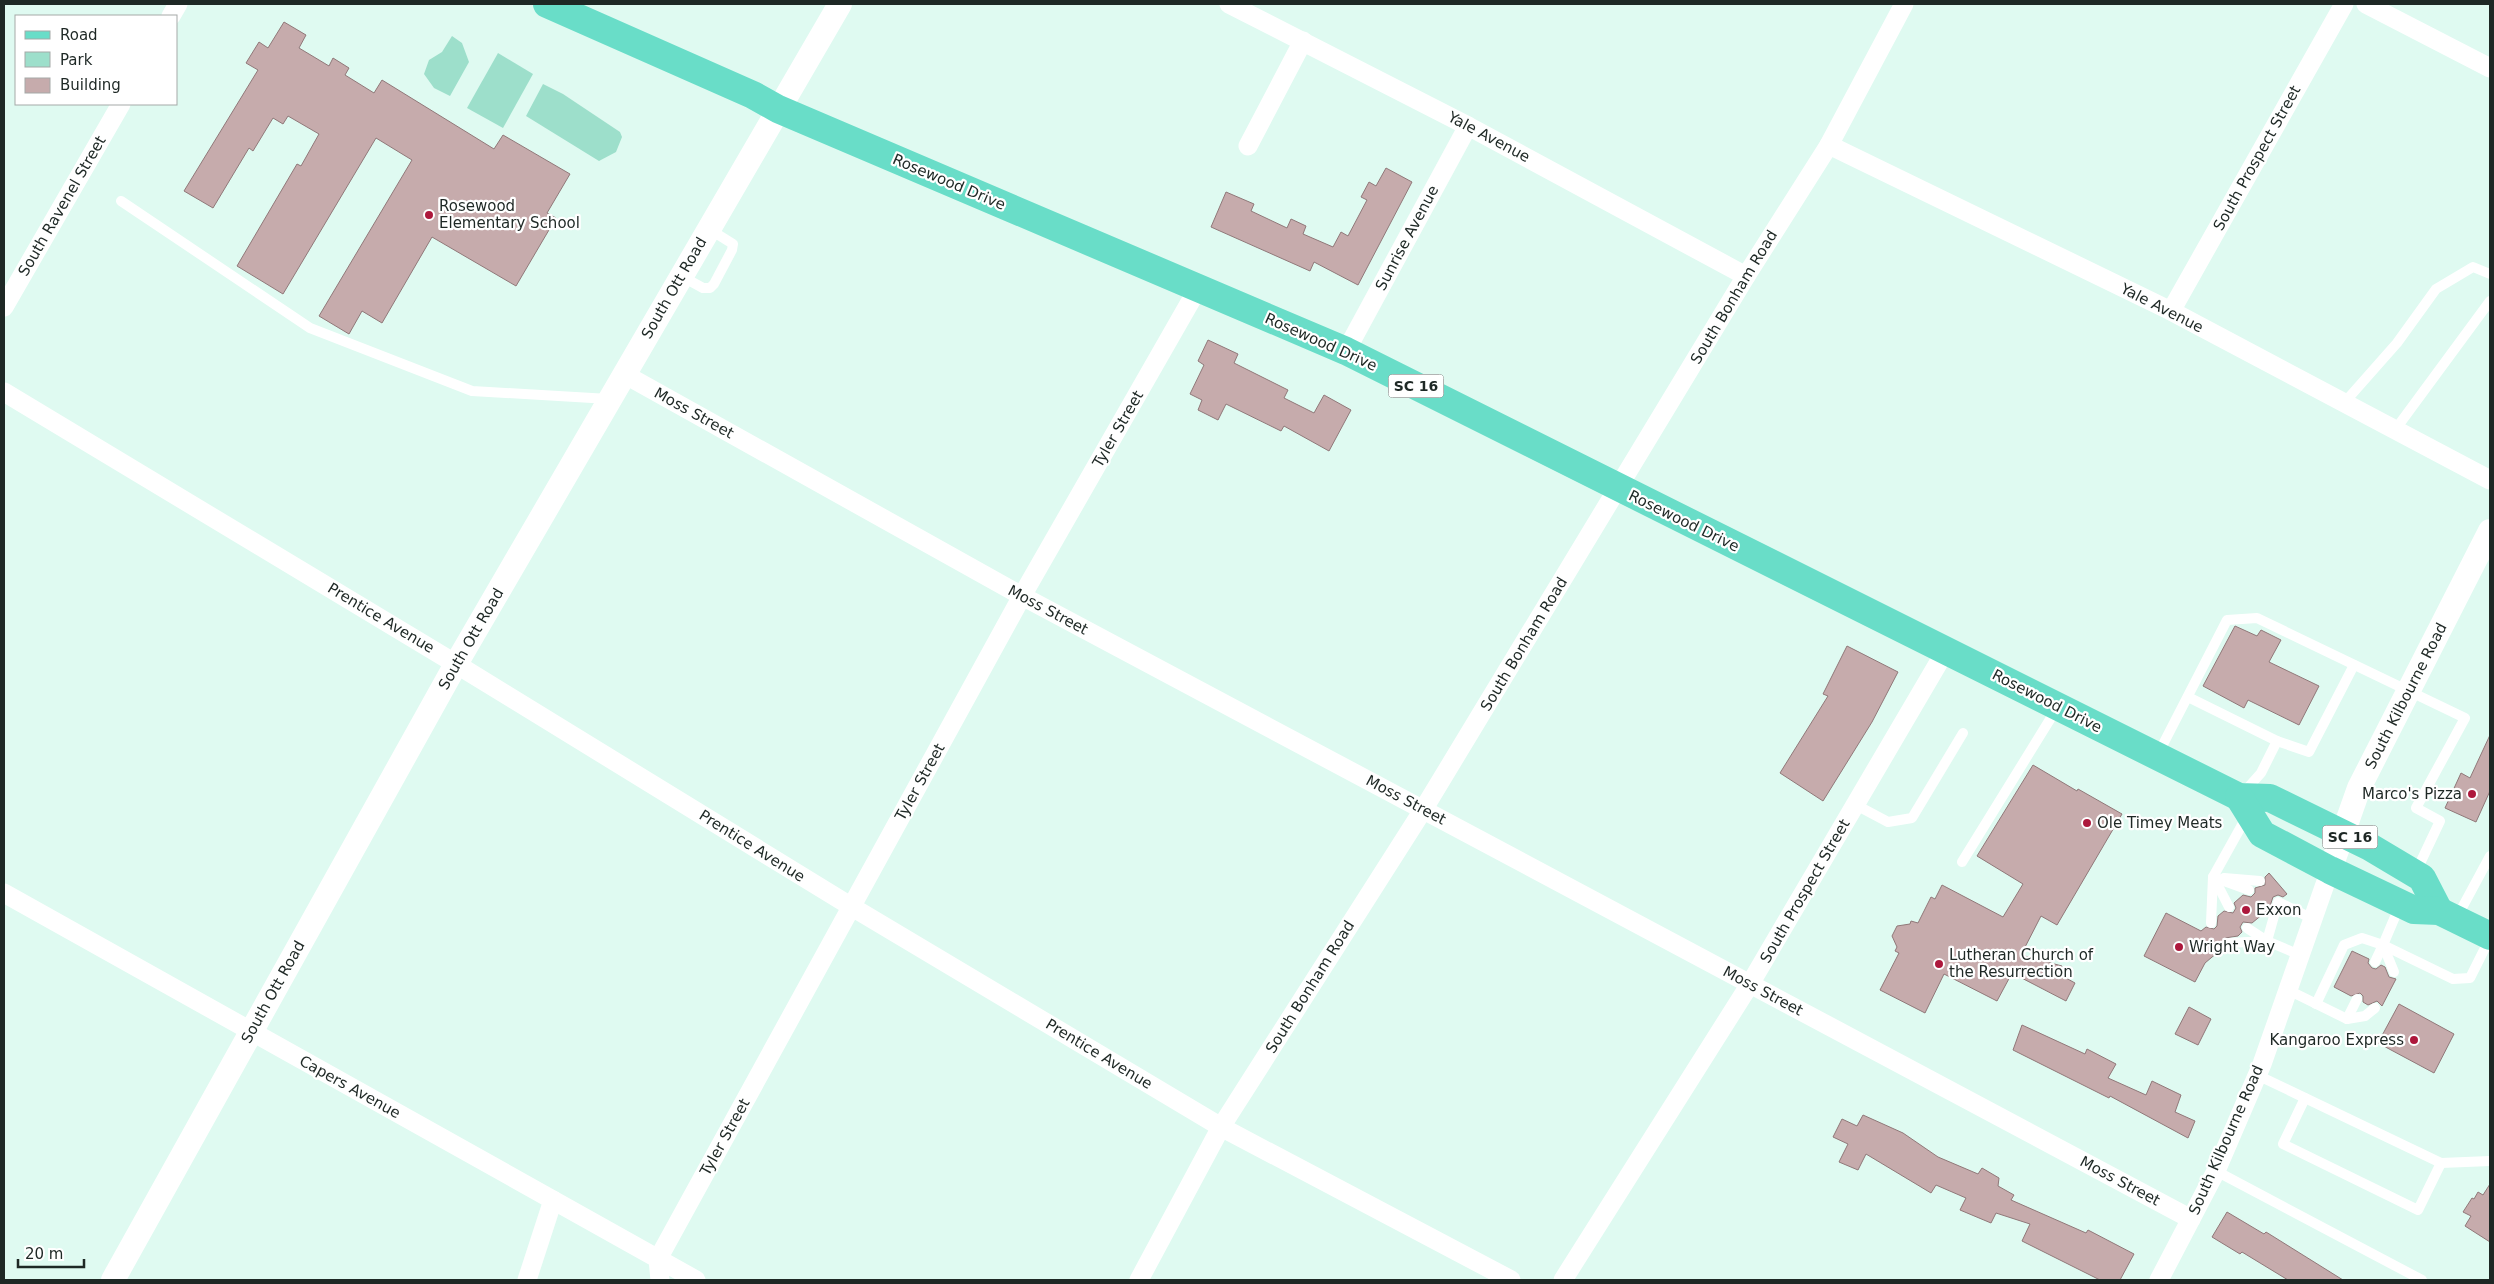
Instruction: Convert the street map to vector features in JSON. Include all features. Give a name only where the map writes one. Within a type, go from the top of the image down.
[{"type":"main road","name":"Rosewood Drive","points":[[547,4],[569,10],[778,108],[1197,290],[1346,351],[1618,489],[1946,650],[2157,757],[2244,805],[2270,798],[2342,833],[2422,878],[2447,915]]},
{"type":"main road","name":"SC 16","points":[[2244,805],[2262,834],[2330,870],[2414,910],[2447,915],[2490,937]]},
{"type":"street","name":"South Ott Road","points":[[113,1280],[456,664],[840,4]]},
{"type":"street","name":"Yale Avenue","points":[[1229,4],[1468,126],[1746,276]]},
{"type":"street","name":"South Bonham Road","points":[[1139,1280],[1221,1127],[1423,810],[1746,276],[1829,145],[1904,4]]},
{"type":"street","name":"South Prospect Street","points":[[2171,312],[2344,4]]},
{"type":"street","points":[[2366,4],[2490,68]]},
{"type":"street","points":[[1248,146],[1303,42]]},
{"type":"street","name":"South Ravenel Street","points":[[4,308],[119,105]]},
{"type":"street","name":"Sunrise Avenue","points":[[1346,351],[1468,126]]},
{"type":"street","name":"Yale Avenue","points":[[1829,145],[2171,312],[2490,480]]},
{"type":"street","name":"Tyler Street","points":[[658,1259],[1022,596],[1197,290]]},
{"type":"street","name":"Moss Street","points":[[624,374],[1022,596],[2191,1219]]},
{"type":"street","name":"Prentice Avenue","points":[[4,392],[456,664],[852,907],[1221,1127],[1511,1280]]},
{"type":"street","name":"South Kilbourne Road","points":[[2159,1280],[2216,1171],[2257,1075],[2359,788],[2490,531]]},
{"type":"street","name":"South Prospect Street","points":[[1563,1280],[1750,984],[1946,650]]},
{"type":"street","name":"Capers Avenue","points":[[4,893],[696,1280]]},
{"type":"street","points":[[527,1280],[553,1200]]},
{"type":"street","points":[[658,1259],[660,1280]]},
{"type":"lane","points":[[121,201],[310,328],[472,391],[610,399]]},
{"type":"lane","points":[[681,276],[703,288],[710,288],[714,284],[732,250],[733,244],[708,228]]},
{"type":"lane","points":[[2344,403],[2397,343],[2436,289],[2473,267],[2490,274]]},
{"type":"lane","points":[[2395,430],[2490,301]]},
{"type":"lane","points":[[2157,757],[2227,620],[2257,618],[2464,718],[2416,808],[2440,821],[2415,874]]},
{"type":"lane","points":[[2188,697],[2277,741],[2309,752],[2354,665]]},
{"type":"lane","points":[[1962,862],[2058,707]]},
{"type":"lane","points":[[1856,805],[1888,822],[1912,818],[1963,733]]},
{"type":"lane","points":[[2211,923],[2214,877],[2244,805],[2277,741]]},
{"type":"lane","points":[[2447,915],[2490,856]]},
{"type":"lane","points":[[2214,877],[2260,880]]},
{"type":"lane","points":[[2214,877],[2248,890]]},
{"type":"lane","points":[[2214,877],[2229,907]]},
{"type":"lane","points":[[2267,941],[2278,902],[2312,919]]},
{"type":"lane","points":[[2375,962],[2401,904]]},
{"type":"lane","points":[[2267,911],[2267,941]]},
{"type":"lane","points":[[2246,928],[2267,941],[2300,956]]},
{"type":"lane","points":[[2316,1004],[2344,945],[2362,938],[2383,944],[2453,979],[2470,978],[2490,937]]},
{"type":"lane","points":[[2228,944],[2267,941]]},
{"type":"lane","points":[[2383,944],[2394,972]]},
{"type":"lane","points":[[2288,990],[2347,1019],[2365,1016],[2375,1008]]},
{"type":"lane","points":[[2347,1019],[2357,999]]},
{"type":"lane","points":[[2257,1075],[2441,1163],[2490,1161]]},
{"type":"lane","points":[[2305,1098],[2282,1144],[2418,1210],[2441,1163]]},
{"type":"lane","points":[[2216,1171],[2422,1280]]},
{"type":"green space","points":[[452,36],[462,43],[469,62],[450,96],[434,88],[424,74],[429,60],[442,52]]},
{"type":"green space","points":[[498,53],[533,74],[503,128],[467,108]]},
{"type":"green space","points":[[543,84],[563,94],[620,132],[622,137],[616,152],[599,161],[526,116]]},
{"type":"building","points":[[284,22],[306,35],[299,48],[329,66],[333,58],[349,68],[345,75],[374,93],[382,80],[494,149],[503,135],[570,174],[547,213],[556,218],[516,286],[432,237],[382,323],[362,311],[349,334],[319,316],[412,160],[376,138],[283,294],[237,266],[297,164],[301,166],[319,134],[288,116],[283,124],[273,118],[253,151],[249,148],[213,208],[184,191],[258,70],[246,63],[259,42],[268,48]]},
{"type":"building","points":[[1386,168],[1412,182],[1358,285],[1314,262],[1310,271],[1211,227],[1226,192],[1254,204],[1251,211],[1287,228],[1291,219],[1306,226],[1303,234],[1333,247],[1341,232],[1348,236],[1367,200],[1361,197],[1369,182],[1376,186]]},
{"type":"building","points":[[1208,340],[1238,354],[1234,363],[1288,390],[1284,398],[1314,413],[1324,395],[1351,410],[1329,451],[1284,426],[1281,431],[1226,404],[1218,420],[1198,410],[1202,400],[1190,394],[1204,365],[1198,361]]},
{"type":"building","points":[[2235,626],[2257,636],[2261,630],[2281,640],[2269,662],[2319,686],[2299,725],[2248,700],[2244,708],[2203,686]]},
{"type":"building","points":[[1847,646],[1898,672],[1872,722],[1823,801],[1780,773],[1828,696],[1823,694]]},
{"type":"building","points":[[2490,735],[2490,791],[2476,822],[2445,808],[2461,773],[2470,778]]},
{"type":"building","points":[[2033,765],[2077,791],[2078,789],[2122,814],[2057,925],[2041,916],[2021,955],[2062,966],[2060,970],[2068,974],[2066,978],[2075,983],[2066,1001],[2012,973],[1997,1001],[1944,974],[1925,1013],[1880,990],[1899,953],[1895,951],[1897,947],[1892,936],[1897,926],[1910,924],[1911,921],[1918,923],[1931,897],[1935,899],[1942,885],[2003,917],[2023,884],[1977,856]]},
{"type":"building","points":[[2269,873],[2287,894],[2283,897],[2278,895],[2273,897],[2269,909],[2252,923],[2243,922],[2240,927],[2242,932],[2238,936],[2225,938],[2222,943],[2224,947],[2205,963],[2195,982],[2144,956],[2166,913],[2201,931],[2206,927],[2214,929],[2217,926],[2218,916],[2224,911],[2233,913],[2236,908],[2234,903],[2243,895],[2251,897],[2255,893],[2255,888],[2265,885],[2265,877]]},
{"type":"building","points":[[2352,951],[2369,959],[2368,963],[2372,968],[2376,969],[2381,965],[2385,967],[2389,977],[2396,979],[2382,1006],[2377,1001],[2368,1005],[2363,1002],[2363,996],[2360,993],[2351,996],[2334,987]]},
{"type":"building","points":[[2399,1004],[2454,1034],[2434,1073],[2378,1043]]},
{"type":"building","points":[[2189,1007],[2211,1019],[2198,1045],[2175,1034]]},
{"type":"building","points":[[2022,1025],[2085,1054],[2087,1049],[2116,1064],[2108,1078],[2146,1095],[2152,1081],[2181,1095],[2175,1112],[2195,1121],[2188,1138],[2110,1096],[2109,1098],[2013,1050]]},
{"type":"building","points":[[1863,1115],[1903,1133],[1938,1157],[1978,1174],[1982,1168],[1999,1178],[1998,1186],[2014,1195],[2011,1200],[2086,1233],[2088,1230],[2134,1254],[2120,1280],[2100,1280],[2022,1241],[2030,1224],[1996,1213],[1991,1223],[1960,1210],[1966,1198],[1936,1185],[1931,1193],[1866,1154],[1858,1170],[1839,1162],[1848,1144],[1833,1137],[1842,1119],[1857,1126]]},
{"type":"building","points":[[2490,1184],[2490,1242],[2465,1226],[2471,1216],[2463,1212],[2472,1198],[2474,1199],[2478,1192],[2483,1195]]},
{"type":"building","points":[[2227,1212],[2264,1234],[2266,1232],[2343,1280],[2288,1280],[2242,1252],[2240,1254],[2212,1237]]},
{"type":"place","name":"Rosewood Elementary School","points":[[429,215]]},
{"type":"place","name":"Marco's Pizza","points":[[2472,794]]},
{"type":"place","name":"Ole Timey Meats","points":[[2087,823]]},
{"type":"place","name":"Exxon","points":[[2246,910]]},
{"type":"place","name":"Wright Way","points":[[2179,947]]},
{"type":"place","name":"Lutheran Church of the Resurrection","points":[[1939,964]]},
{"type":"place","name":"Kangaroo Express","points":[[2414,1040]]}]
